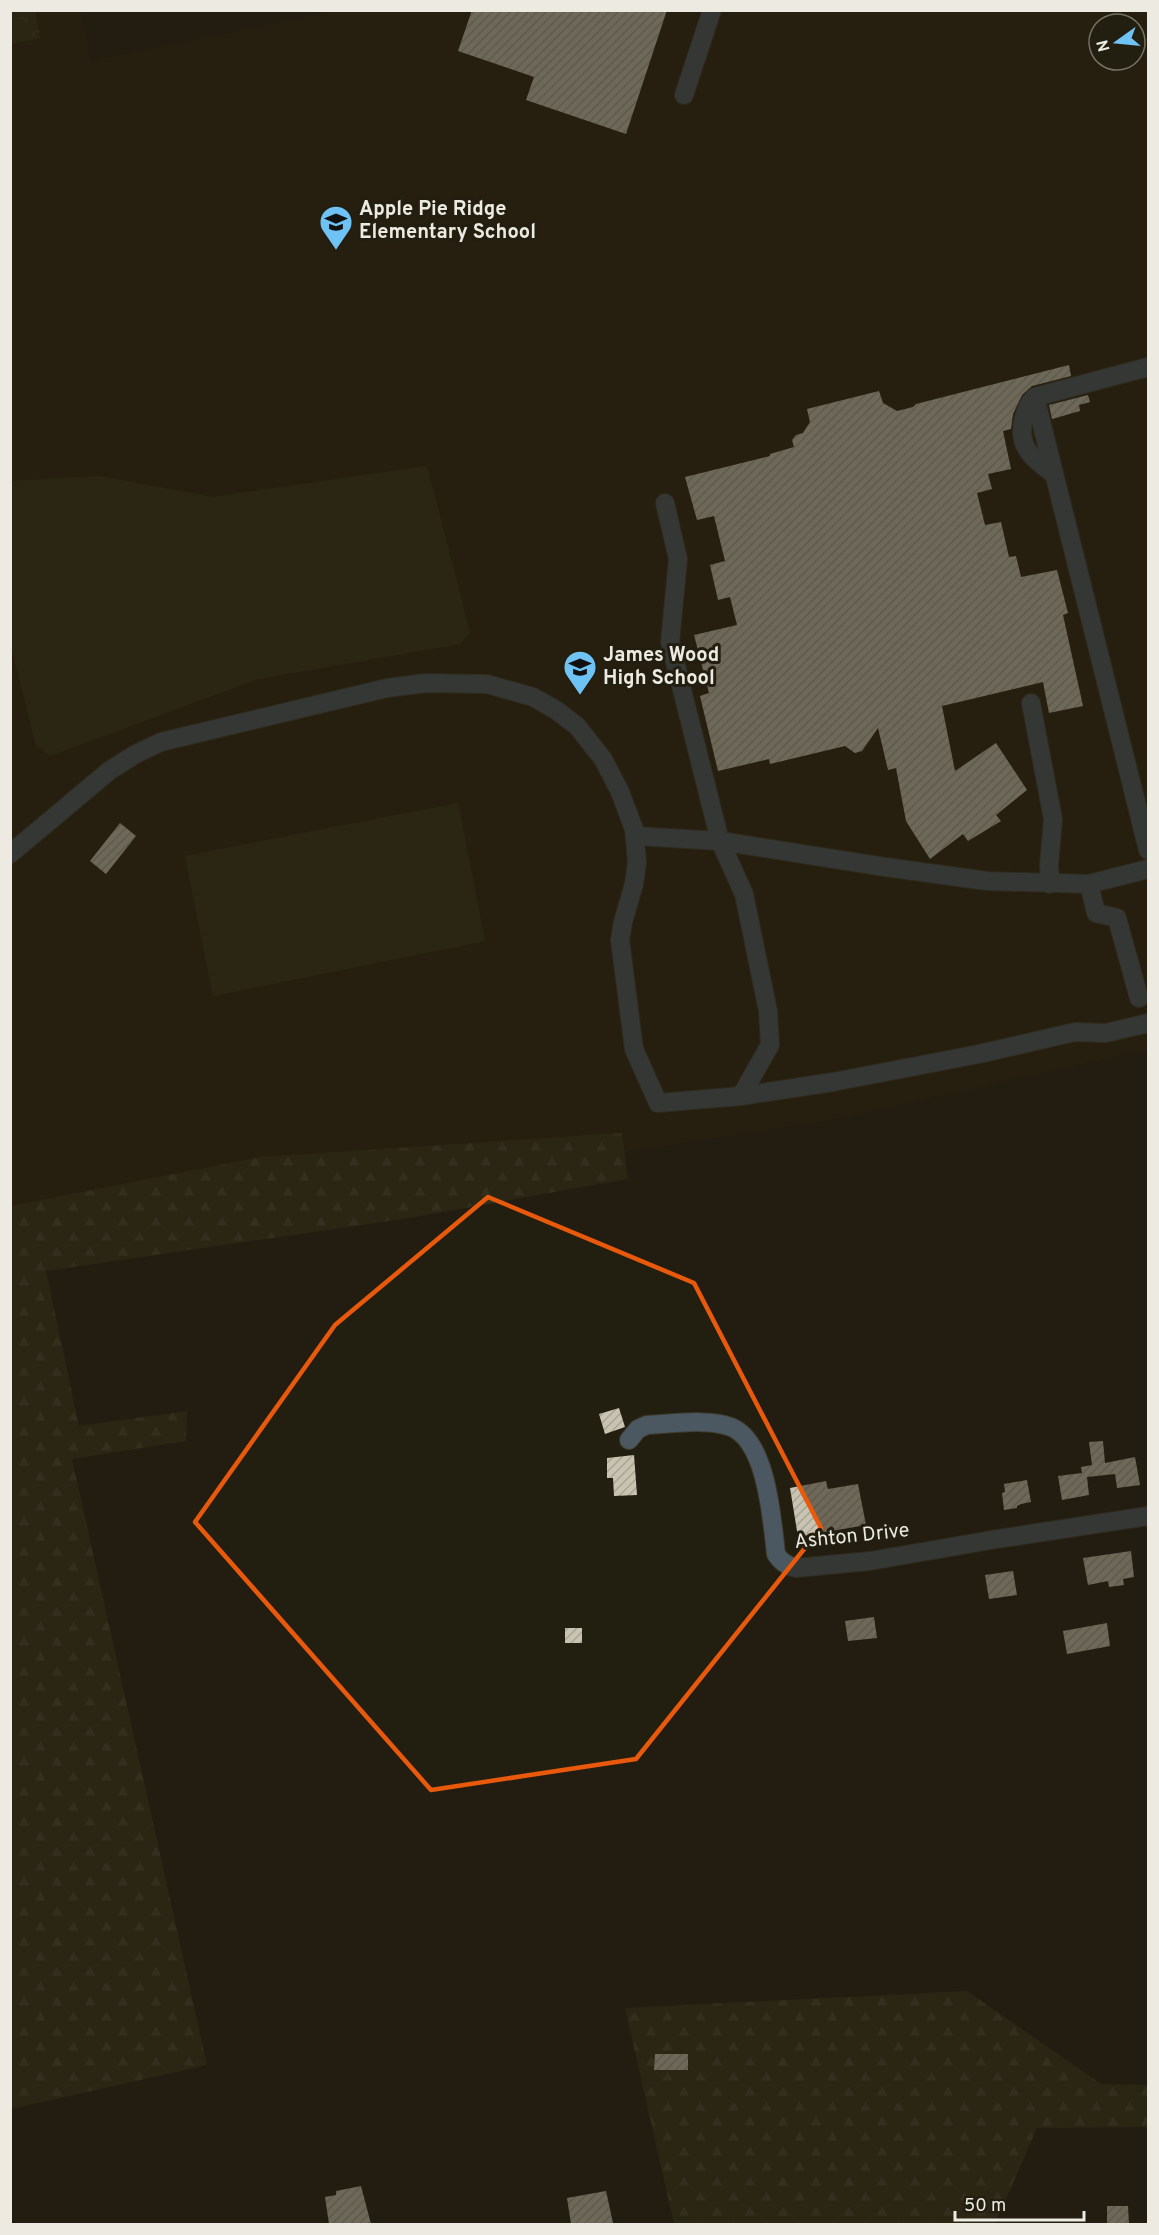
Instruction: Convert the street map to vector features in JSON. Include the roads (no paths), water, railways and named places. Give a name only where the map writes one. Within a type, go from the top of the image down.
[{"type":"street","points":[[684,95],[712,10]]},
{"type":"street","points":[[1149,367],[1035,397],[1149,850]]},
{"type":"street","points":[[665,503],[678,559],[670,642],[720,841],[744,894],[768,1011],[770,1045],[741,1095]]},
{"type":"street","points":[[10,855],[109,771],[161,742],[387,688],[426,683],[487,684],[532,697],[556,710],[577,726],[603,759],[620,792],[635,836],[637,862],[620,940],[634,1049],[658,1103],[741,1095],[873,1075],[1075,1032],[1106,1033],[1149,1023]]},
{"type":"street","points":[[1031,703],[1053,819],[1049,865],[1050,884]]},
{"type":"street","points":[[635,836],[720,841],[987,881],[1089,884],[1149,869]]},
{"type":"street","points":[[1089,884],[1096,914],[1117,918],[1139,998]]},
{"type":"street","name":"Ashton Drive","points":[[629,1440],[638,1429],[647,1425],[716,1423],[731,1427],[742,1434],[753,1446],[761,1470],[770,1507],[776,1554],[787,1566],[796,1568],[870,1562],[997,1539],[1149,1516]]},
{"type":"place","name":"Apple Pie Ridge Elementary School","points":[[336,251]]},
{"type":"place","name":"James Wood High School","points":[[580,696]]}]
